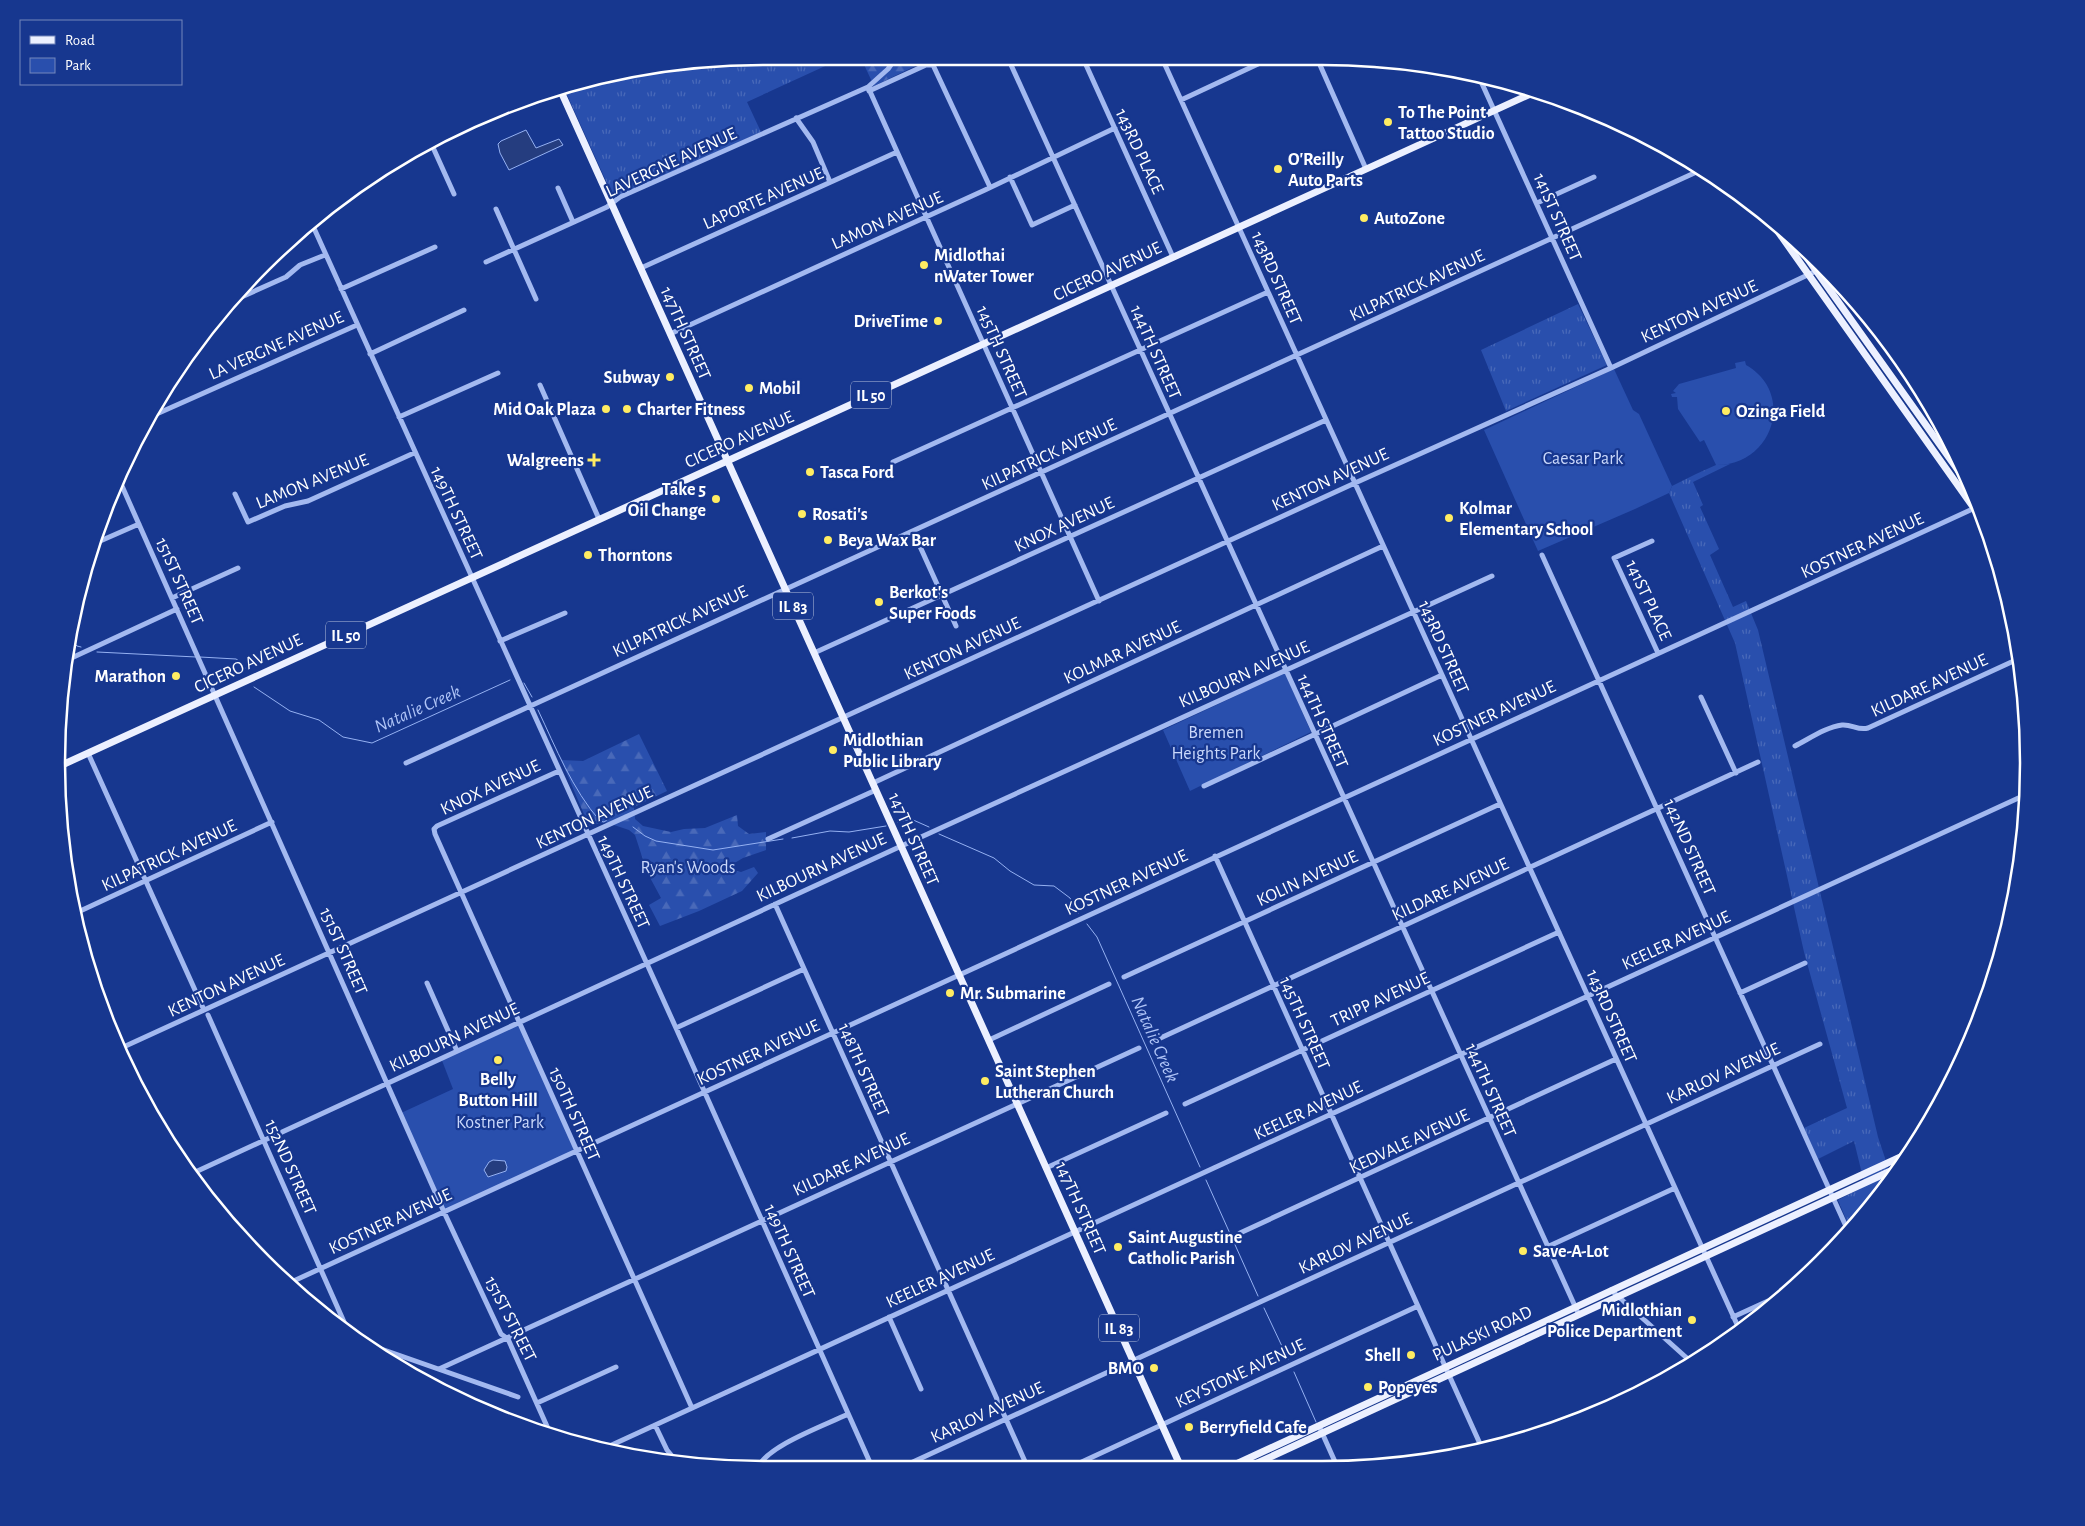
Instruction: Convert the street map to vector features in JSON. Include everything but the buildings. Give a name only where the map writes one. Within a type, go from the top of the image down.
[{"type":"main road","name":"147TH STREET","points":[[562,95],[1178,1461]]},
{"type":"main road","name":"CICERO AVENUE","points":[[65,764],[1526,96]]},
{"type":"main road","points":[[1784,240],[1966,494]]},
{"type":"main road","points":[[1812,265],[1951,460]]},
{"type":"main road","name":"PULASKI ROAD","points":[[1262,1461],[1618,1297],[1704,1252],[1896,1159]]},
{"type":"main road","name":"PULASKI ROAD","points":[[1243,1461],[1612,1290],[1887,1173]]},
{"type":"street","points":[[868,89],[891,65]]},
{"type":"street","name":"LAVERGNE AVENUE","points":[[486,262],[574,222],[611,204],[620,197],[796,118],[926,65],[933,65],[990,188]]},
{"type":"street","name":"144TH STREET","points":[[1011,65],[1430,991],[1579,1315]]},
{"type":"street","name":"143RD PLACE","points":[[1086,65],[1173,257]]},
{"type":"street","name":"143RD STREET","points":[[1165,65],[1737,1324]]},
{"type":"street","points":[[1181,100],[1256,65]]},
{"type":"street","points":[[1320,65],[1366,170]]},
{"type":"street","name":"141ST STREET","points":[[1482,84],[1611,368]]},
{"type":"street","name":"145TH STREET","points":[[868,89],[1099,600]]},
{"type":"street","points":[[796,118],[810,135],[830,182]]},
{"type":"street","name":"LAMON AVENUE","points":[[670,334],[990,188],[1114,128]]},
{"type":"street","points":[[433,148],[454,194]]},
{"type":"street","name":"LAPORTE AVENUE","points":[[641,268],[897,152]]},
{"type":"street","name":"KILPATRICK AVENUE","points":[[406,763],[1694,173]]},
{"type":"street","points":[[1010,177],[1032,226],[1075,206]]},
{"type":"street","points":[[1537,203],[1594,177]]},
{"type":"street","points":[[558,188],[574,222]]},
{"type":"street","points":[[496,209],[536,299]]},
{"type":"street","name":"149TH STREET","points":[[314,229],[414,453],[676,1028],[869,1461]]},
{"type":"street","points":[[341,289],[435,247]]},
{"type":"street","points":[[245,295],[286,277],[300,265],[326,254]]},
{"type":"street","name":"KENTON AVENUE","points":[[125,1046],[206,1013],[461,892],[1354,483],[1611,368],[1816,271]]},
{"type":"street","points":[[893,462],[1268,292]]},
{"type":"street","points":[[370,354],[464,310]]},
{"type":"street","name":"LA VERGNE AVENUE","points":[[160,412],[357,325]]},
{"type":"street","points":[[399,417],[498,373]]},
{"type":"street","points":[[540,385],[599,519]]},
{"type":"street","name":"KNOX AVENUE","points":[[814,654],[1326,420]]},
{"type":"street","name":"LAMON AVENUE","points":[[235,494],[248,522],[285,506],[308,501],[414,453]]},
{"type":"street","name":"151ST STREET","points":[[122,487],[216,694],[444,1212],[501,1334],[508,1339],[547,1426]]},
{"type":"street","name":"KOSTNER AVENUE","points":[[295,1280],[1972,510]]},
{"type":"street","points":[[101,542],[139,524]]},
{"type":"street","points":[[912,531],[956,626]]},
{"type":"street","name":"141ST PLACE","points":[[1652,541],[1614,558],[1658,653]]},
{"type":"street","name":"KOLMAR AVENUE","points":[[768,839],[1383,546]]},
{"type":"street","name":"142ND STREET","points":[[1542,555],[1845,1225]]},
{"type":"street","points":[[172,598],[238,568]]},
{"type":"street","name":"KILBOURN AVENUE","points":[[197,1171],[1492,576]]},
{"type":"street","points":[[73,657],[177,609]]},
{"type":"street","points":[[500,641],[564,613]]},
{"type":"street","name":"KILDARE AVENUE","points":[[1795,746],[1840,725],[1848,725],[1861,730],[1868,728],[2012,662]]},
{"type":"street","points":[[1204,786],[1442,675]]},
{"type":"street","points":[[1701,698],[1736,773]]},
{"type":"street","name":"152ND STREET","points":[[88,753],[264,1140],[344,1321]]},
{"type":"street","name":"KILDARE AVENUE","points":[[1154,1041],[1758,762]]},
{"type":"street","name":"KNOX AVENUE","points":[[434,829],[559,771]]},
{"type":"street","name":"KEELER AVENUE","points":[[613,1445],[2019,798]]},
{"type":"street","name":"KOLIN AVENUE","points":[[1124,977],[1500,804]]},
{"type":"street","name":"KILPATRICK AVENUE","points":[[81,911],[272,822]]},
{"type":"street","name":"150TH STREET","points":[[434,829],[692,1408]]},
{"type":"street","name":"145TH STREET","points":[[1215,856],[1479,1443]]},
{"type":"street","name":"148TH STREET","points":[[775,904],[1025,1461]]},
{"type":"street","name":"TRIPP AVENUE","points":[[1185,1104],[1559,932]]},
{"type":"street","points":[[1740,993],[1805,963]]},
{"type":"street","points":[[676,1028],[804,969]]},
{"type":"street","points":[[427,983],[457,1051]]},
{"type":"street","points":[[988,1040],[1109,984]]},
{"type":"street","name":"KARLOV AVENUE","points":[[915,1461],[1820,1044]]},
{"type":"street","name":"KILDARE AVENUE","points":[[439,1369],[1139,1048]]},
{"type":"street","name":"KEDVALE AVENUE","points":[[1240,1233],[1616,1059]]},
{"type":"street","points":[[1046,1168],[1166,1113]]},
{"type":"street","points":[[1547,1247],[1675,1188]]},
{"type":"street","points":[[1612,1290],[1686,1358]]},
{"type":"street","points":[[1733,1317],[1764,1303]]},
{"type":"street","name":"KEYSTONE AVENUE","points":[[1084,1461],[1418,1306]]},
{"type":"street","points":[[889,1317],[921,1389]]},
{"type":"street","points":[[389,1352],[518,1397]]},
{"type":"street","points":[[537,1404],[616,1366]]},
{"type":"street","points":[[761,1461],[772,1450],[848,1414]]},
{"type":"street","points":[[655,1425],[672,1455]]},
{"type":"street","points":[[1318,1426],[1335,1461]]},
{"type":"green space","points":[[827,65],[747,102],[761,132],[620,195],[611,192],[566,94],[627,78],[717,66]]},
{"type":"green space","points":[[864,65],[917,65],[874,86]]},
{"type":"green space","points":[[1578,304],[1607,365],[1506,411],[1481,350]]},
{"type":"green space","name":"Ozinga Field","points":[[1745,361],[1746,365],[1761,377],[1770,393],[1774,409],[1771,426],[1764,441],[1752,454],[1736,462],[1716,465],[1704,440],[1700,442],[1678,409],[1677,397],[1672,397],[1671,394],[1676,393],[1673,391],[1679,384],[1736,368],[1735,363]]},
{"type":"green space","name":"Caesar Park","points":[[1614,369],[1633,410],[1639,414],[1672,486],[1669,493],[1538,551],[1484,430]]},
{"type":"green space","points":[[1730,464],[1693,482],[1703,505],[1700,507],[1719,549],[1710,555],[1733,607],[1746,601],[1758,630],[1878,1137],[1889,1170],[1847,1222],[1838,1200],[1865,1186],[1854,1141],[1818,1159],[1804,1128],[1847,1108],[1804,952],[1735,643],[1669,493],[1672,486],[1716,465]]},
{"type":"green space","name":"Bremen Heights Park","points":[[1285,673],[1311,732],[1190,791],[1163,730]]},
{"type":"green space","name":"Ryan's Woods","points":[[639,734],[667,791],[634,807],[635,819],[643,826],[671,832],[705,828],[737,815],[738,826],[749,834],[766,832],[766,850],[743,858],[726,868],[741,872],[754,867],[758,873],[742,891],[699,911],[660,926],[649,905],[661,898],[647,872],[635,835],[629,830],[605,822],[589,826],[561,760],[583,761]]},
{"type":"green space","name":"Kostner Park","points":[[519,1022],[576,1151],[444,1212],[401,1113],[453,1089],[441,1058]]},
{"type":"shaded area","points":[[526,130],[536,148],[559,139],[563,145],[509,170],[500,153],[498,144]]},
{"type":"shaded area","points":[[493,1160],[505,1161],[506,1171],[488,1177],[484,1170],[489,1162]]},
{"type":"waterway","name":"Natalie Creek","points":[[75,644],[81,647]]},
{"type":"waterway","name":"Natalie Creek","points":[[97,652],[196,657]]},
{"type":"waterway","name":"Natalie Creek","points":[[200,657],[236,659],[245,668]]},
{"type":"waterway","name":"Natalie Creek","points":[[254,687],[290,711],[319,720],[343,737],[372,743],[510,680]]},
{"type":"waterway","name":"Natalie Creek","points":[[524,683],[532,697]]},
{"type":"waterway","name":"Natalie Creek","points":[[538,710],[565,768],[581,796],[600,821],[604,822],[607,820]]},
{"type":"waterway","name":"Natalie Creek","points":[[898,822],[911,819],[929,827]]},
{"type":"waterway","name":"Natalie Creek","points":[[792,838],[830,831],[849,832],[886,826]]},
{"type":"waterway","name":"Natalie Creek","points":[[633,827],[656,841],[713,850],[783,839]]},
{"type":"waterway","name":"Natalie Creek","points":[[939,834],[994,858],[1010,871],[1034,885],[1054,886],[1070,898],[1078,913]]},
{"type":"waterway","name":"Natalie Creek","points":[[1087,924],[1097,937],[1200,1167]]},
{"type":"waterway","name":"Natalie Creek","points":[[1206,1180],[1258,1296]]},
{"type":"waterway","name":"Natalie Creek","points":[[1264,1308],[1288,1359]]},
{"type":"waterway","name":"Natalie Creek","points":[[1294,1372],[1316,1422]]},
{"type":"place","name":"To The Point Tattoo Studio","points":[[1388,122]]},
{"type":"place","name":"O'Reilly Auto Parts","points":[[1278,169]]},
{"type":"place","name":"AutoZone","points":[[1364,218]]},
{"type":"place","name":"Midlothai nWater Tower","points":[[924,265]]},
{"type":"place","name":"DriveTime","points":[[938,321]]},
{"type":"place","name":"Subway","points":[[670,377]]},
{"type":"place","name":"Mobil","points":[[749,388]]},
{"type":"place","name":"Mid Oak Plaza","points":[[606,409]]},
{"type":"place","name":"Charter Fitness","points":[[627,409]]},
{"type":"place","name":"Ozinga Field","points":[[1726,411]]},
{"type":"place","name":"Walgreens","points":[[594,460]]},
{"type":"place","name":"Tasca Ford","points":[[810,472]]},
{"type":"place","name":"Take 5 Oil Change","points":[[716,499]]},
{"type":"place","name":"Rosati's","points":[[802,514]]},
{"type":"place","name":"Kolmar Elementary School","points":[[1449,518]]},
{"type":"place","name":"Beya Wax Bar","points":[[828,540]]},
{"type":"place","name":"Thorntons","points":[[588,555]]},
{"type":"place","name":"Berkot's Super Foods","points":[[879,602]]},
{"type":"place","name":"Marathon","points":[[176,676]]},
{"type":"place","name":"Midlothian Public Library","points":[[833,750]]},
{"type":"place","name":"Mr. Submarine","points":[[950,993]]},
{"type":"place","name":"Belly Button Hill","points":[[498,1060]]},
{"type":"place","name":"Saint Stephen Lutheran Church","points":[[985,1081]]},
{"type":"place","name":"Saint Augustine Catholic Parish","points":[[1118,1247]]},
{"type":"place","name":"Save-A-Lot","points":[[1523,1251]]},
{"type":"place","name":"Midlothian Police Department","points":[[1692,1320]]},
{"type":"place","name":"Shell","points":[[1411,1355]]},
{"type":"place","name":"BMO","points":[[1154,1368]]},
{"type":"place","name":"Popeyes","points":[[1368,1387]]},
{"type":"place","name":"Berryfield Cafe","points":[[1189,1427]]}]
